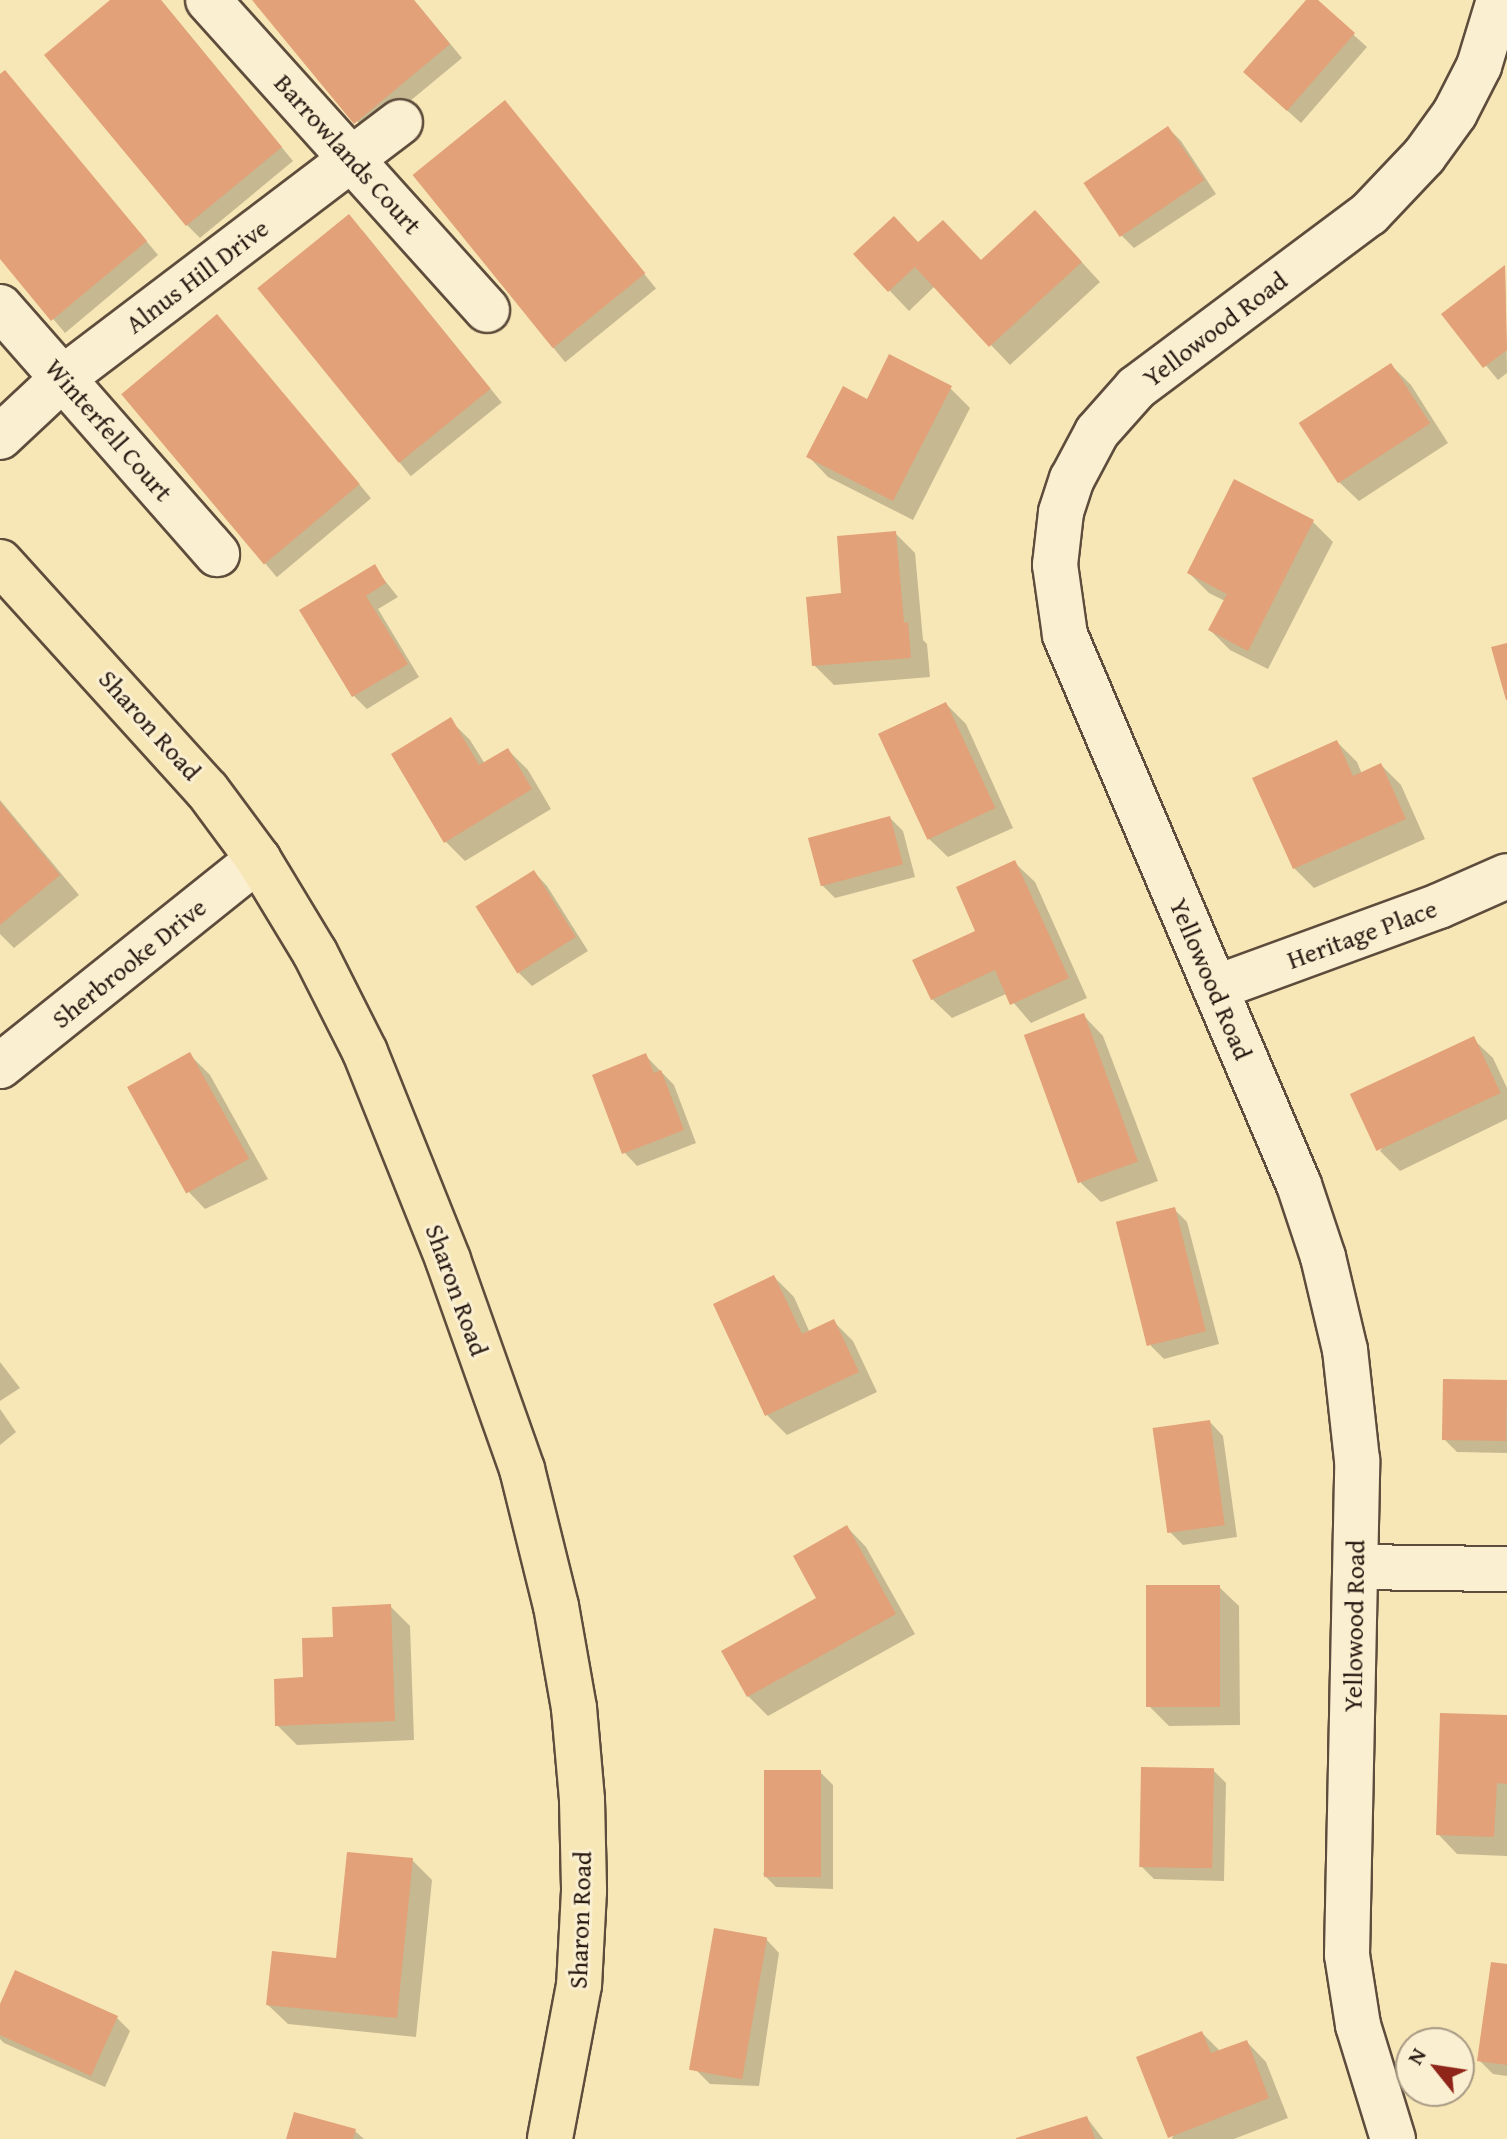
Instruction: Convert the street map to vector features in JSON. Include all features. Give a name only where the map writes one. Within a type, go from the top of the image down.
[{"type":"main road","name":"Sharon Road","points":[[0,562],[207,790],[258,859],[315,953],[365,1052],[448,1260],[522,1469],[556,1606],[574,1708],[582,1800],[584,1891],[573,2030],[550,2139]]},
{"type":"street","name":"Barrowlands Court","points":[[208,0],[352,156],[487,310]]},
{"type":"street","name":"Yellowood Road","points":[[1393,2139],[1358,2025],[1347,1955],[1357,1460],[1345,1350],[1323,1257],[1299,1185],[1065,635],[1055,565],[1061,512],[1072,479],[1097,432],[1136,388],[1369,214],[1424,156],[1455,113],[1479,66],[1499,0]]},
{"type":"street","name":"Alnus Hill Drive","points":[[0,437],[63,378],[400,122]]},
{"type":"street","name":"Winterfell Court","points":[[0,307],[217,554]]},
{"type":"street","name":"Sherbrooke Drive","points":[[0,1066],[258,859]]},
{"type":"street","name":"Heritage Place","points":[[1215,988],[1439,906],[1507,876]]},
{"type":"street","points":[[1356,1567],[1507,1569]]},
{"type":"building","points":[[110,0],[161,0],[282,147],[186,226],[44,55]]},
{"type":"building","points":[[252,0],[414,0],[450,44],[354,124]]},
{"type":"building","points":[[1306,0],[1318,0],[1355,33],[1287,111],[1243,72]]},
{"type":"building","points":[[5,70],[147,241],[51,321],[0,259],[0,74]]},
{"type":"building","points":[[505,100],[645,273],[553,348],[413,175]]},
{"type":"building","points":[[1168,126],[1204,180],[1120,237],[1083,183]]},
{"type":"building","points":[[1035,210],[1082,262],[989,347],[915,267],[888,292],[853,254],[894,216],[918,242],[943,220],[981,260]]},
{"type":"building","points":[[349,214],[491,389],[399,463],[257,288]]},
{"type":"building","points":[[1505,265],[1507,350],[1483,368],[1441,314]]},
{"type":"building","points":[[217,314],[360,484],[264,564],[121,394]]},
{"type":"building","points":[[889,354],[952,386],[893,501],[806,457],[843,386],[867,399]]},
{"type":"building","points":[[1391,363],[1430,423],[1338,483],[1299,423]]},
{"type":"building","points":[[1234,479],[1314,520],[1248,651],[1208,630],[1227,594],[1187,573]]},
{"type":"building","points":[[896,531],[904,623],[908,622],[911,658],[812,666],[806,597],[841,593],[837,536]]},
{"type":"building","points":[[375,564],[386,583],[366,596],[408,664],[352,697],[299,610]]},
{"type":"building","points":[[1507,643],[1507,700],[1506,700],[1491,647]]},
{"type":"building","points":[[946,702],[995,808],[927,840],[878,734]]},
{"type":"building","points":[[451,717],[479,765],[508,748],[532,789],[444,843],[391,754]]},
{"type":"building","points":[[1337,740],[1353,776],[1381,763],[1406,819],[1293,869],[1252,778]]},
{"type":"building","points":[[0,802],[60,875],[0,925]]},
{"type":"building","points":[[890,816],[903,864],[821,886],[808,838]]},
{"type":"building","points":[[1015,860],[1069,978],[1010,1005],[995,970],[931,1000],[912,960],[975,931],[956,887]]},
{"type":"building","points":[[534,870],[576,937],[517,974],[475,907]]},
{"type":"building","points":[[1084,1013],[1138,1161],[1078,1183],[1024,1035]]},
{"type":"building","points":[[1474,1036],[1501,1093],[1376,1151],[1350,1094]]},
{"type":"building","points":[[190,1052],[249,1159],[186,1194],[127,1087]]},
{"type":"building","points":[[646,1053],[654,1073],[661,1070],[684,1130],[622,1154],[592,1075]]},
{"type":"building","points":[[1175,1207],[1206,1331],[1147,1346],[1116,1222]]},
{"type":"building","points":[[774,1275],[802,1334],[834,1319],[859,1372],[765,1416],[713,1304]]},
{"type":"building","points":[[1443,1379],[1507,1380],[1506,1441],[1442,1440]]},
{"type":"building","points":[[1210,1420],[1225,1525],[1167,1533],[1153,1428]]},
{"type":"building","points":[[847,1525],[896,1614],[747,1697],[721,1651],[816,1598],[793,1556]]},
{"type":"building","points":[[1146,1585],[1220,1585],[1220,1707],[1146,1707]]},
{"type":"building","points":[[391,1604],[395,1721],[275,1726],[274,1679],[303,1677],[302,1638],[333,1637],[332,1607]]},
{"type":"building","points":[[1440,1713],[1507,1715],[1507,1784],[1497,1783],[1494,1837],[1436,1835]]},
{"type":"building","points":[[1141,1767],[1214,1768],[1212,1868],[1139,1867]]},
{"type":"building","points":[[764,1770],[821,1770],[821,1877],[764,1877]]},
{"type":"building","points":[[347,1852],[413,1858],[397,2018],[266,2005],[272,1951],[336,1958]]},
{"type":"building","points":[[714,1928],[767,1937],[742,2079],[689,2070]]},
{"type":"building","points":[[1491,1962],[1507,1964],[1507,2065],[1477,2061]]},
{"type":"building","points":[[15,1970],[118,2016],[91,2076],[0,2035],[0,2004]]},
{"type":"building","points":[[1202,2031],[1211,2053],[1247,2040],[1269,2098],[1168,2138],[1136,2057]]},
{"type":"building","points":[[294,2112],[356,2129],[353,2139],[286,2139]]},
{"type":"building","points":[[1087,2116],[1095,2139],[1016,2139],[1016,2138]]}]
